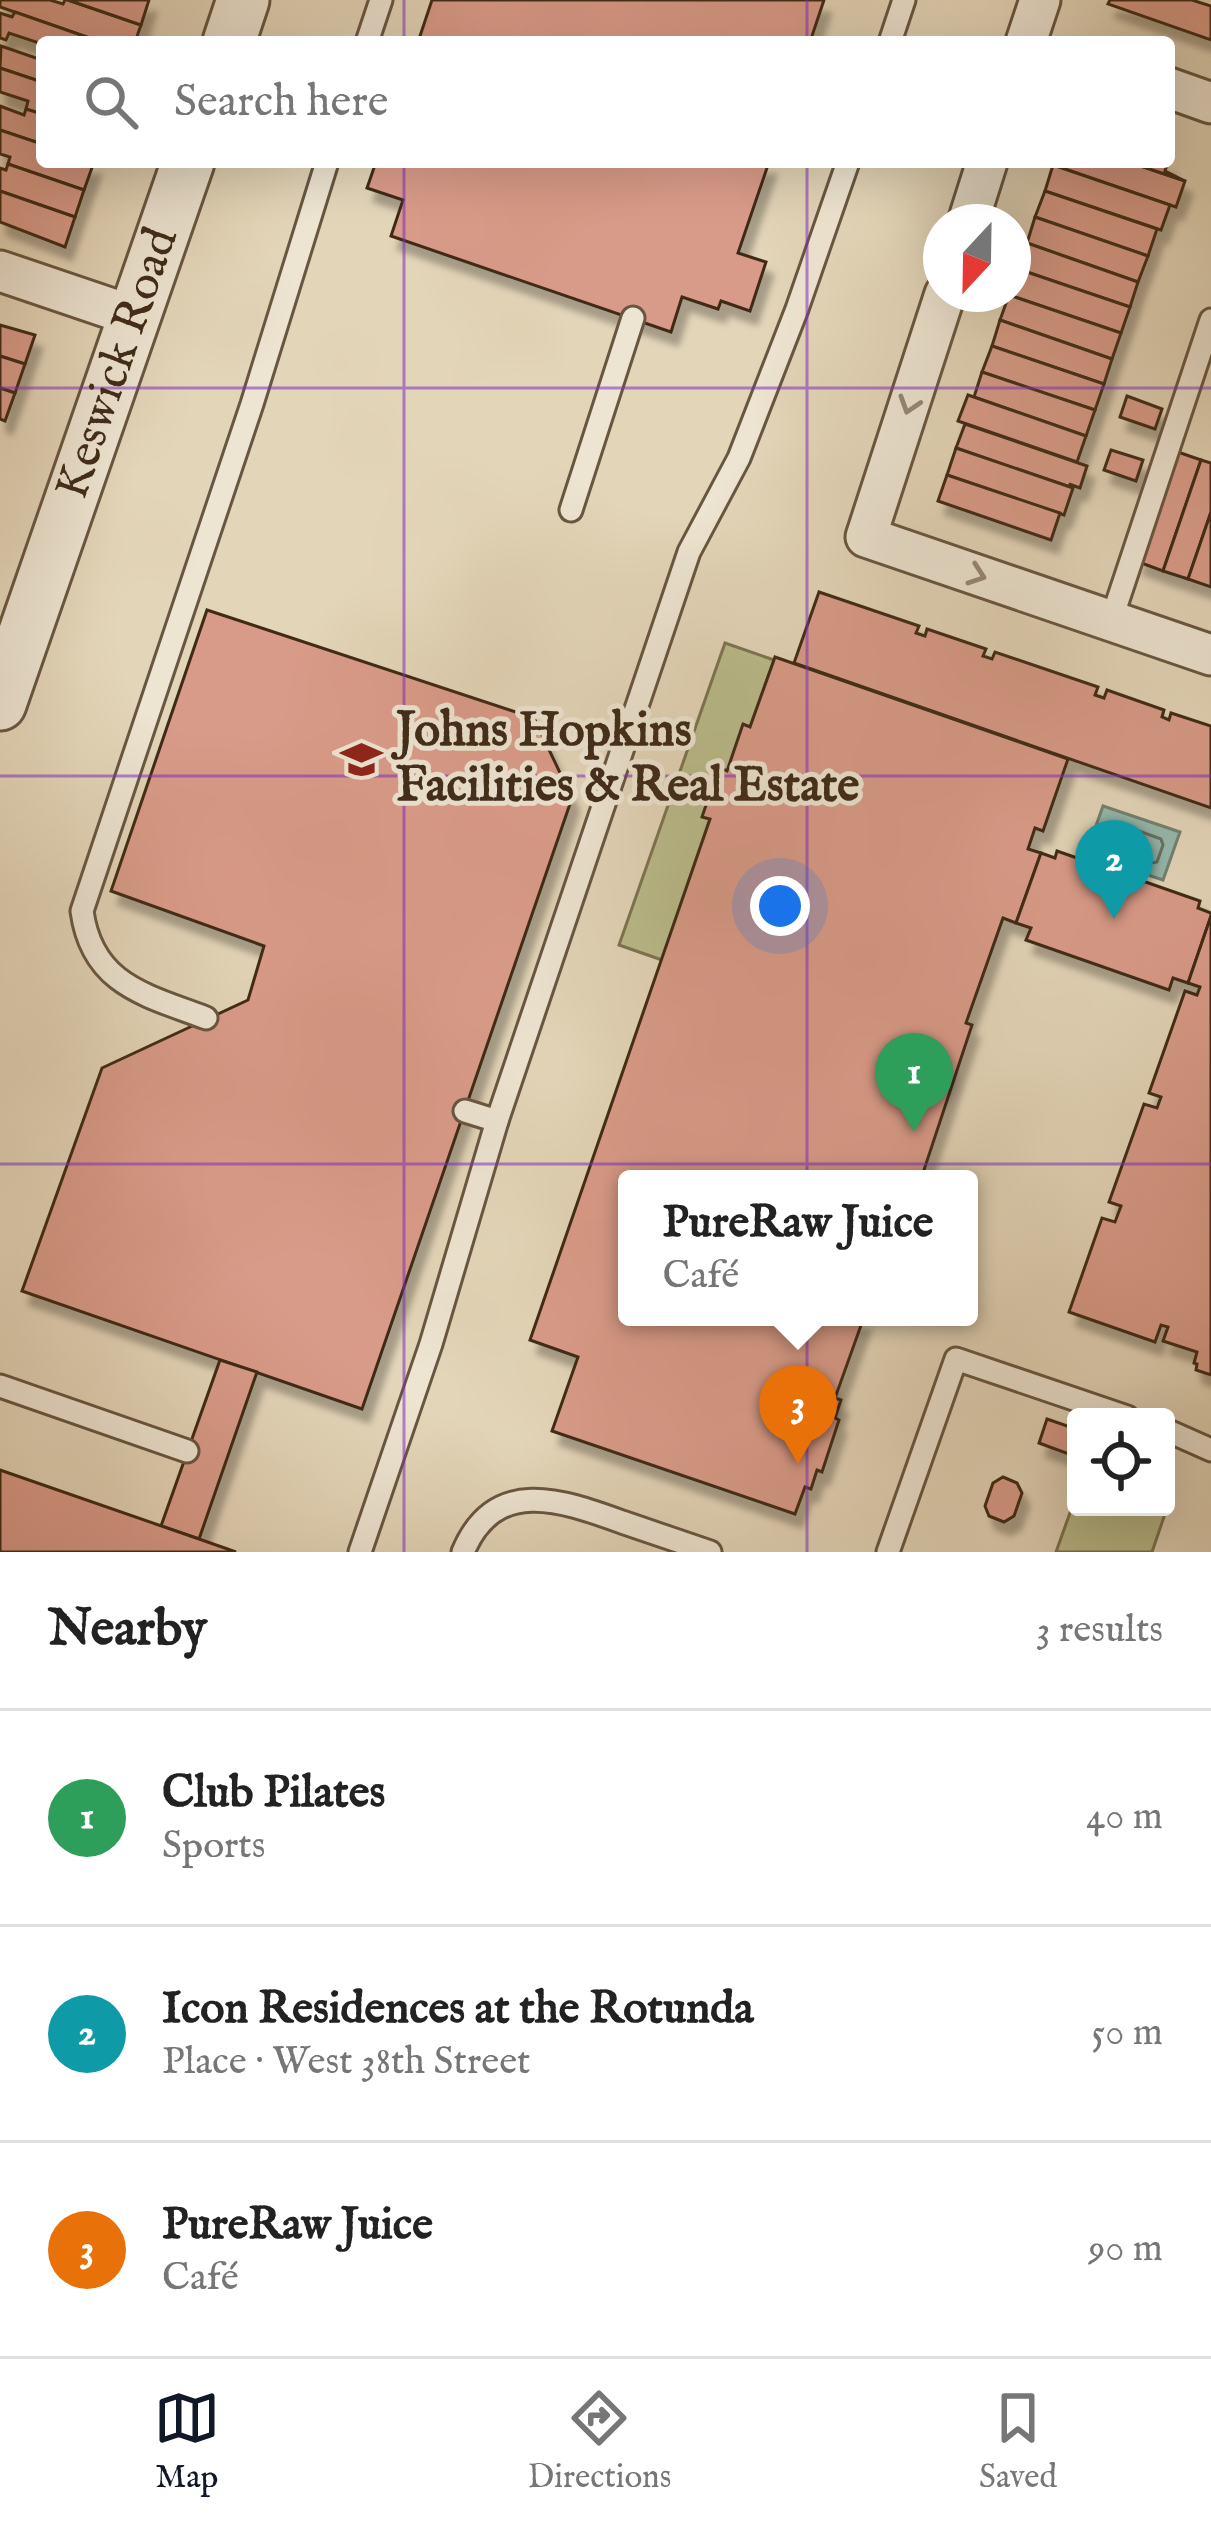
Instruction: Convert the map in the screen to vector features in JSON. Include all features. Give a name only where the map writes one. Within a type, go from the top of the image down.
[{"type":"street","points":[[231,36],[243,0]]},
{"type":"street","points":[[1031,36],[1040,0]]},
{"type":"street","points":[[1175,90],[1211,103]]},
{"type":"street","name":"Keswick Road","points":[[0,704],[186,168]]},
{"type":"street","points":[[974,204],[985,168]]},
{"type":"street","points":[[0,271],[136,317]]},
{"type":"street","points":[[939,312],[866,537],[1211,656]]},
{"type":"lane","points":[[369,36],[381,0]]},
{"type":"lane","points":[[892,36],[904,0]]},
{"type":"lane","points":[[206,1018],[118,981],[94,955],[85,936],[82,911],[252,404],[325,168]]},
{"type":"lane","points":[[360,1552],[431,1344],[497,1121],[689,552],[740,458],[846,168]]},
{"type":"lane","points":[[571,510],[633,319]]},
{"type":"lane","points":[[1111,621],[1202,378],[1211,320]]},
{"type":"lane","points":[[466,1111],[497,1121]]},
{"type":"lane","points":[[888,1552],[956,1359],[1100,1408]]},
{"type":"lane","points":[[0,1386],[188,1451]]},
{"type":"lane","points":[[1175,1434],[1211,1450]]},
{"type":"lane","points":[[463,1552],[478,1526],[495,1510],[519,1501],[549,1499],[710,1552]]},
{"type":"green space","points":[[725,643],[774,660],[750,727],[727,771],[720,768],[703,817],[710,819],[662,960],[619,945]]},
{"type":"green space","points":[[1069,1516],[1164,1516],[1152,1552],[1056,1552]]},
{"type":"water","points":[[1103,806],[1180,832],[1163,880],[1086,854]]},
{"type":"building","points":[[0,0],[63,4],[68,0],[141,25],[137,36],[84,36],[0,7]]},
{"type":"building","points":[[68,0],[149,0],[141,25]]},
{"type":"building","points":[[432,0],[824,0],[812,36],[420,36]]},
{"type":"building","points":[[1110,0],[1192,0],[1211,6],[1211,40],[1108,4]]},
{"type":"building","points":[[15,12],[84,36],[36,36],[36,42],[9,33],[6,40],[0,38],[0,13],[12,17]]},
{"type":"building","points":[[1,46],[36,58],[36,80],[0,68]]},
{"type":"building","points":[[0,68],[36,80],[36,112],[26,109],[28,101],[0,92]]},
{"type":"building","points":[[0,106],[24,115],[26,109],[36,112],[36,142],[0,130]]},
{"type":"building","points":[[0,130],[36,142],[36,168],[92,168],[84,190],[8,164],[10,157],[0,154]]},
{"type":"building","points":[[8,164],[84,190],[75,217],[0,191],[0,168],[6,170]]},
{"type":"building","points":[[374,168],[767,168],[738,253],[766,262],[750,311],[721,301],[718,309],[682,297],[671,332],[391,236],[403,200],[367,188]]},
{"type":"building","points":[[1052,168],[1062,168],[1170,205],[1161,230],[1045,191]]},
{"type":"building","points":[[1062,168],[1147,168],[1185,181],[1176,207]]},
{"type":"building","points":[[1147,168],[1166,168],[1185,181]]},
{"type":"building","points":[[0,191],[75,217],[65,247],[0,222]]},
{"type":"building","points":[[1045,191],[1157,229],[1148,256],[1035,217]]},
{"type":"building","points":[[1035,217],[1148,256],[1138,282],[1031,244]]},
{"type":"building","points":[[1031,244],[1138,282],[1130,307],[1031,273]]},
{"type":"building","points":[[1031,273],[1130,307],[1121,333],[1031,302]]},
{"type":"building","points":[[1031,302],[1121,333],[1112,359],[1000,320],[1003,312],[1031,312]]},
{"type":"building","points":[[1000,320],[1112,359],[1104,384],[992,346]]},
{"type":"building","points":[[0,325],[35,335],[25,364],[0,356]]},
{"type":"building","points":[[992,346],[1104,384],[1095,410],[982,372]]},
{"type":"building","points":[[0,356],[25,364],[15,393],[0,388]]},
{"type":"building","points":[[982,372],[1095,410],[1086,436],[974,397]]},
{"type":"building","points":[[0,388],[15,393],[5,421],[0,419]]},
{"type":"building","points":[[968,395],[1086,436],[1077,462],[958,421]]},
{"type":"building","points":[[1127,396],[1162,409],[1155,429],[1120,417]]},
{"type":"building","points":[[965,424],[1087,466],[1080,488],[956,448]]},
{"type":"building","points":[[956,448],[1073,488],[1064,515],[947,475]]},
{"type":"building","points":[[1111,450],[1143,460],[1136,481],[1104,470]]},
{"type":"building","points":[[1175,451],[1201,460],[1163,571],[1136,561]]},
{"type":"building","points":[[1201,460],[1211,463],[1211,512],[1188,579],[1163,571]]},
{"type":"building","points":[[947,475],[1060,513],[1051,540],[938,501]]},
{"type":"building","points":[[1211,512],[1211,587],[1188,579]]},
{"type":"building","points":[[819,592],[919,626],[916,633],[925,636],[927,629],[986,649],[983,656],[992,659],[995,652],[1098,687],[1095,695],[1104,698],[1107,690],[1164,710],[1162,717],[1169,720],[1171,713],[1211,726],[1211,808],[794,663]]},
{"type":"building","points":[[207,610],[534,718],[572,798],[362,1409],[22,1291],[102,1068],[248,1000],[264,946],[111,891]]},
{"type":"building","points":[[775,657],[1068,759],[1043,831],[1035,828],[1028,849],[1041,853],[1016,923],[1003,918],[966,1023],[972,1025],[924,1170],[618,1170],[618,1326],[861,1326],[835,1398],[841,1400],[835,1418],[839,1420],[822,1472],[817,1470],[811,1489],[805,1487],[795,1514],[552,1431],[578,1357],[530,1340],[710,819],[702,817],[719,767],[727,771],[743,724],[750,727]]},
{"type":"building","points":[[1057,851],[1200,901],[1198,908],[1211,916],[1188,983],[1173,978],[1169,990],[1026,940],[1031,928],[1016,923],[1041,853],[1055,858]]},
{"type":"building","points":[[1211,916],[1211,1375],[1196,1370],[1197,1352],[1163,1341],[1168,1327],[1161,1325],[1155,1342],[1069,1312],[1102,1218],[1115,1222],[1121,1206],[1109,1202],[1144,1104],[1157,1108],[1161,1097],[1149,1093],[1185,991],[1197,995],[1200,987],[1188,983]]},
{"type":"building","points":[[220,1360],[257,1372],[199,1539],[161,1526]]},
{"type":"building","points":[[1047,1419],[1067,1426],[1067,1453],[1039,1443]]},
{"type":"building","points":[[0,1470],[199,1539],[236,1552],[0,1552]]},
{"type":"building","points":[[1003,1477],[1017,1483],[1022,1493],[1014,1516],[1004,1522],[989,1516],[985,1506],[993,1483]]},
{"type":"place","name":"Johns Hopkins Facilities & Real Estate","points":[[362,760]]},
{"type":"place","name":"Icon Residences at the Rotunda","points":[[1114,919]]},
{"type":"place","name":"Club Pilates","points":[[914,1132]]},
{"type":"place","name":"PureRaw Juice","points":[[798,1464]]}]
